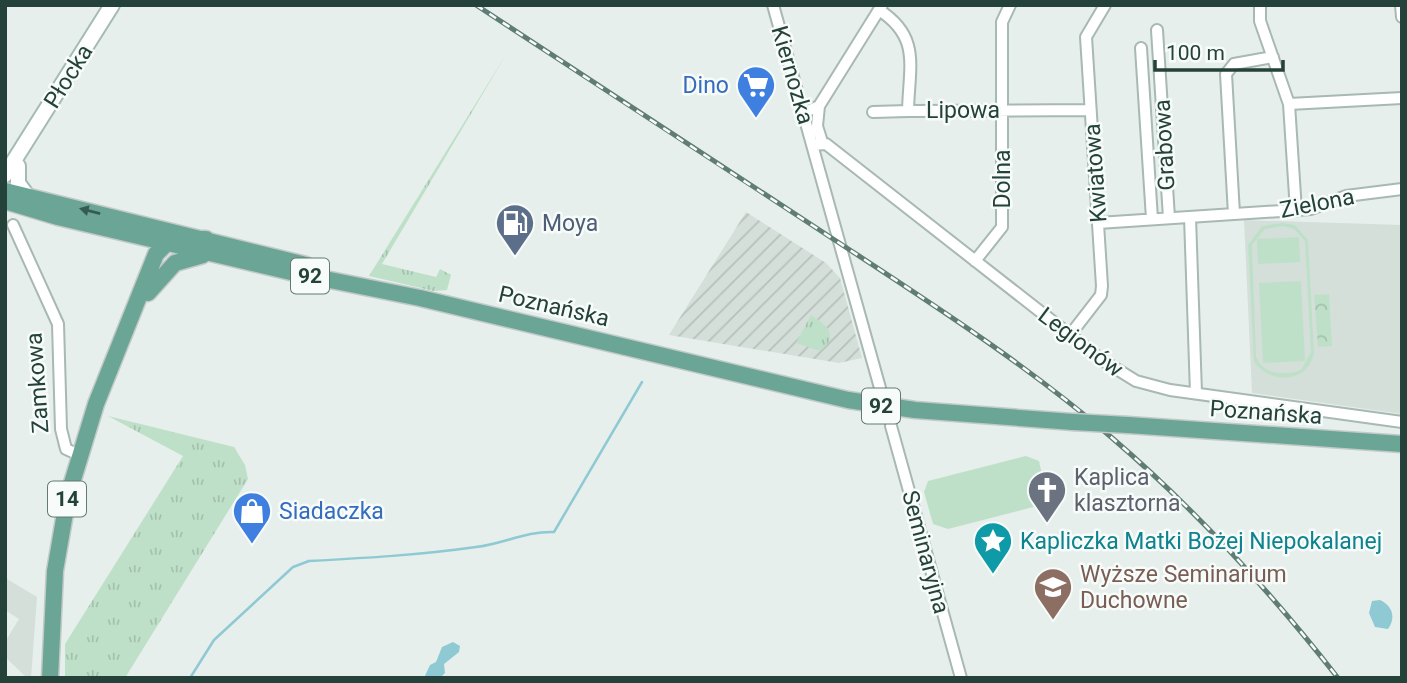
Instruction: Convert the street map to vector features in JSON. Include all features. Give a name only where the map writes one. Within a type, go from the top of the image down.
[{"type":"main road","name":"Płocka","points":[[5,175],[112,5]]},
{"type":"main road","name":"Płocka","points":[[6,196],[24,146]]},
{"type":"main road","points":[[18,166],[18,183],[26,194]]},
{"type":"main road","name":"Poznańska","points":[[6,196],[26,194],[335,272],[405,294]]},
{"type":"main road","name":"Poznańska","points":[[6,196],[112,230],[405,294],[882,406],[1402,444]]},
{"type":"main road","points":[[154,227],[167,242]]},
{"type":"main road","name":"Zamkowa","points":[[112,230],[135,240],[145,250],[148,264],[145,291]]},
{"type":"main road","name":"Poznańska","points":[[167,242],[178,238],[206,239]]},
{"type":"main road","name":"Zamkowa","points":[[50,678],[57,551],[79,455],[145,291],[156,254],[167,242]]},
{"type":"main road","name":"Zamkowa","points":[[145,291],[174,263],[189,257],[215,254]]},
{"type":"street","name":"Kiernozka","points":[[773,5],[803,113],[817,144]]},
{"type":"street","name":"Dolna","points":[[975,261],[1002,227],[1002,22],[1010,5]]},
{"type":"street","name":"Kwiatowa","points":[[1070,335],[1101,295],[1086,37],[1105,5]]},
{"type":"street","points":[[1260,5],[1260,21],[1289,104],[1296,211]]},
{"type":"street","points":[[1401,5],[1402,17]]},
{"type":"street","points":[[880,8],[819,106],[817,126],[817,144],[880,388]]},
{"type":"street","name":"Lipowa","points":[[880,8],[896,21],[905,33],[909,47],[908,111],[1090,110]]},
{"type":"street","name":"Grabowa","points":[[1157,30],[1169,218]]},
{"type":"street","points":[[1141,48],[1152,219]]},
{"type":"street","points":[[1234,214],[1226,74],[1234,64],[1273,57]]},
{"type":"street","points":[[1289,104],[1402,98]]},
{"type":"street","points":[[803,113],[819,106]]},
{"type":"street","points":[[873,112],[908,111]]},
{"type":"street","name":"Legionów","points":[[817,144],[1070,335],[1136,381],[1196,393],[1402,422]]},
{"type":"street","name":"Zielona","points":[[1098,223],[1296,211],[1327,205],[1346,196],[1402,189]]},
{"type":"street","points":[[1190,217],[1196,393]]},
{"type":"street","name":"Zamkowa","points":[[13,225],[58,324],[61,429],[66,449],[79,455]]},
{"type":"street","name":"Seminaryjna","points":[[891,426],[961,678]]},
{"type":"shaded area","points":[[746,212],[826,263],[840,278],[862,358],[839,363],[669,335]]},
{"type":"shaded area","points":[[1244,220],[1402,225],[1402,414],[1252,393]]},
{"type":"shaded area","points":[[7,579],[37,597],[31,678],[27,678],[5,657],[5,642],[19,619],[5,610]]},
{"type":"green space","points":[[507,53],[382,264],[436,277],[440,269],[451,275],[447,290],[434,291],[369,276]]},
{"type":"green space","points":[[1282,223],[1295,225],[1308,240],[1314,353],[1304,370],[1288,377],[1270,375],[1254,362],[1248,245],[1262,226]],"holes":[[[1283,226],[1294,229],[1305,241],[1311,352],[1301,370],[1281,373],[1269,371],[1256,357],[1252,245],[1265,229]]]},
{"type":"green space","points":[[1299,237],[1300,262],[1258,264],[1257,239]]},
{"type":"green space","points":[[1301,281],[1305,361],[1263,363],[1259,283]]},
{"type":"green space","points":[[1329,294],[1332,346],[1318,347],[1314,295]]},
{"type":"green space","points":[[811,315],[829,331],[829,340],[820,351],[796,343]]},
{"type":"green space","points":[[108,416],[234,447],[245,465],[248,479],[125,678],[65,678],[65,644],[183,456]]},
{"type":"green space","points":[[1026,456],[1039,461],[1047,497],[1045,504],[948,529],[933,524],[924,492],[928,481]]},
{"type":"water","points":[[1380,600],[1392,613],[1388,629],[1375,627],[1369,613],[1372,601]]},
{"type":"water","points":[[453,642],[460,646],[459,652],[444,664],[445,673],[440,678],[424,678],[430,665],[436,662],[442,647]]},
{"type":"waterway","points":[[190,678],[214,640],[293,567],[309,561],[476,547],[554,532],[642,382]]},
{"type":"tunnel","points":[[880,388],[891,426]]},
{"type":"railway","points":[[476,5],[931,303],[1076,408],[1142,464],[1202,522],[1286,614],[1338,678]]},
{"type":"place","name":"Dino","points":[[756,119]]},
{"type":"place","name":"Moya","points":[[515,257]]},
{"type":"place","name":"Kaplica klasztorna","points":[[1047,524]]},
{"type":"place","name":"Siadaczka","points":[[252,545]]},
{"type":"place","name":"Kapliczka Matki Bożej Niepokalanej","points":[[993,575]]},
{"type":"place","name":"Wyższe Seminarium Duchowne","points":[[1053,621]]}]
